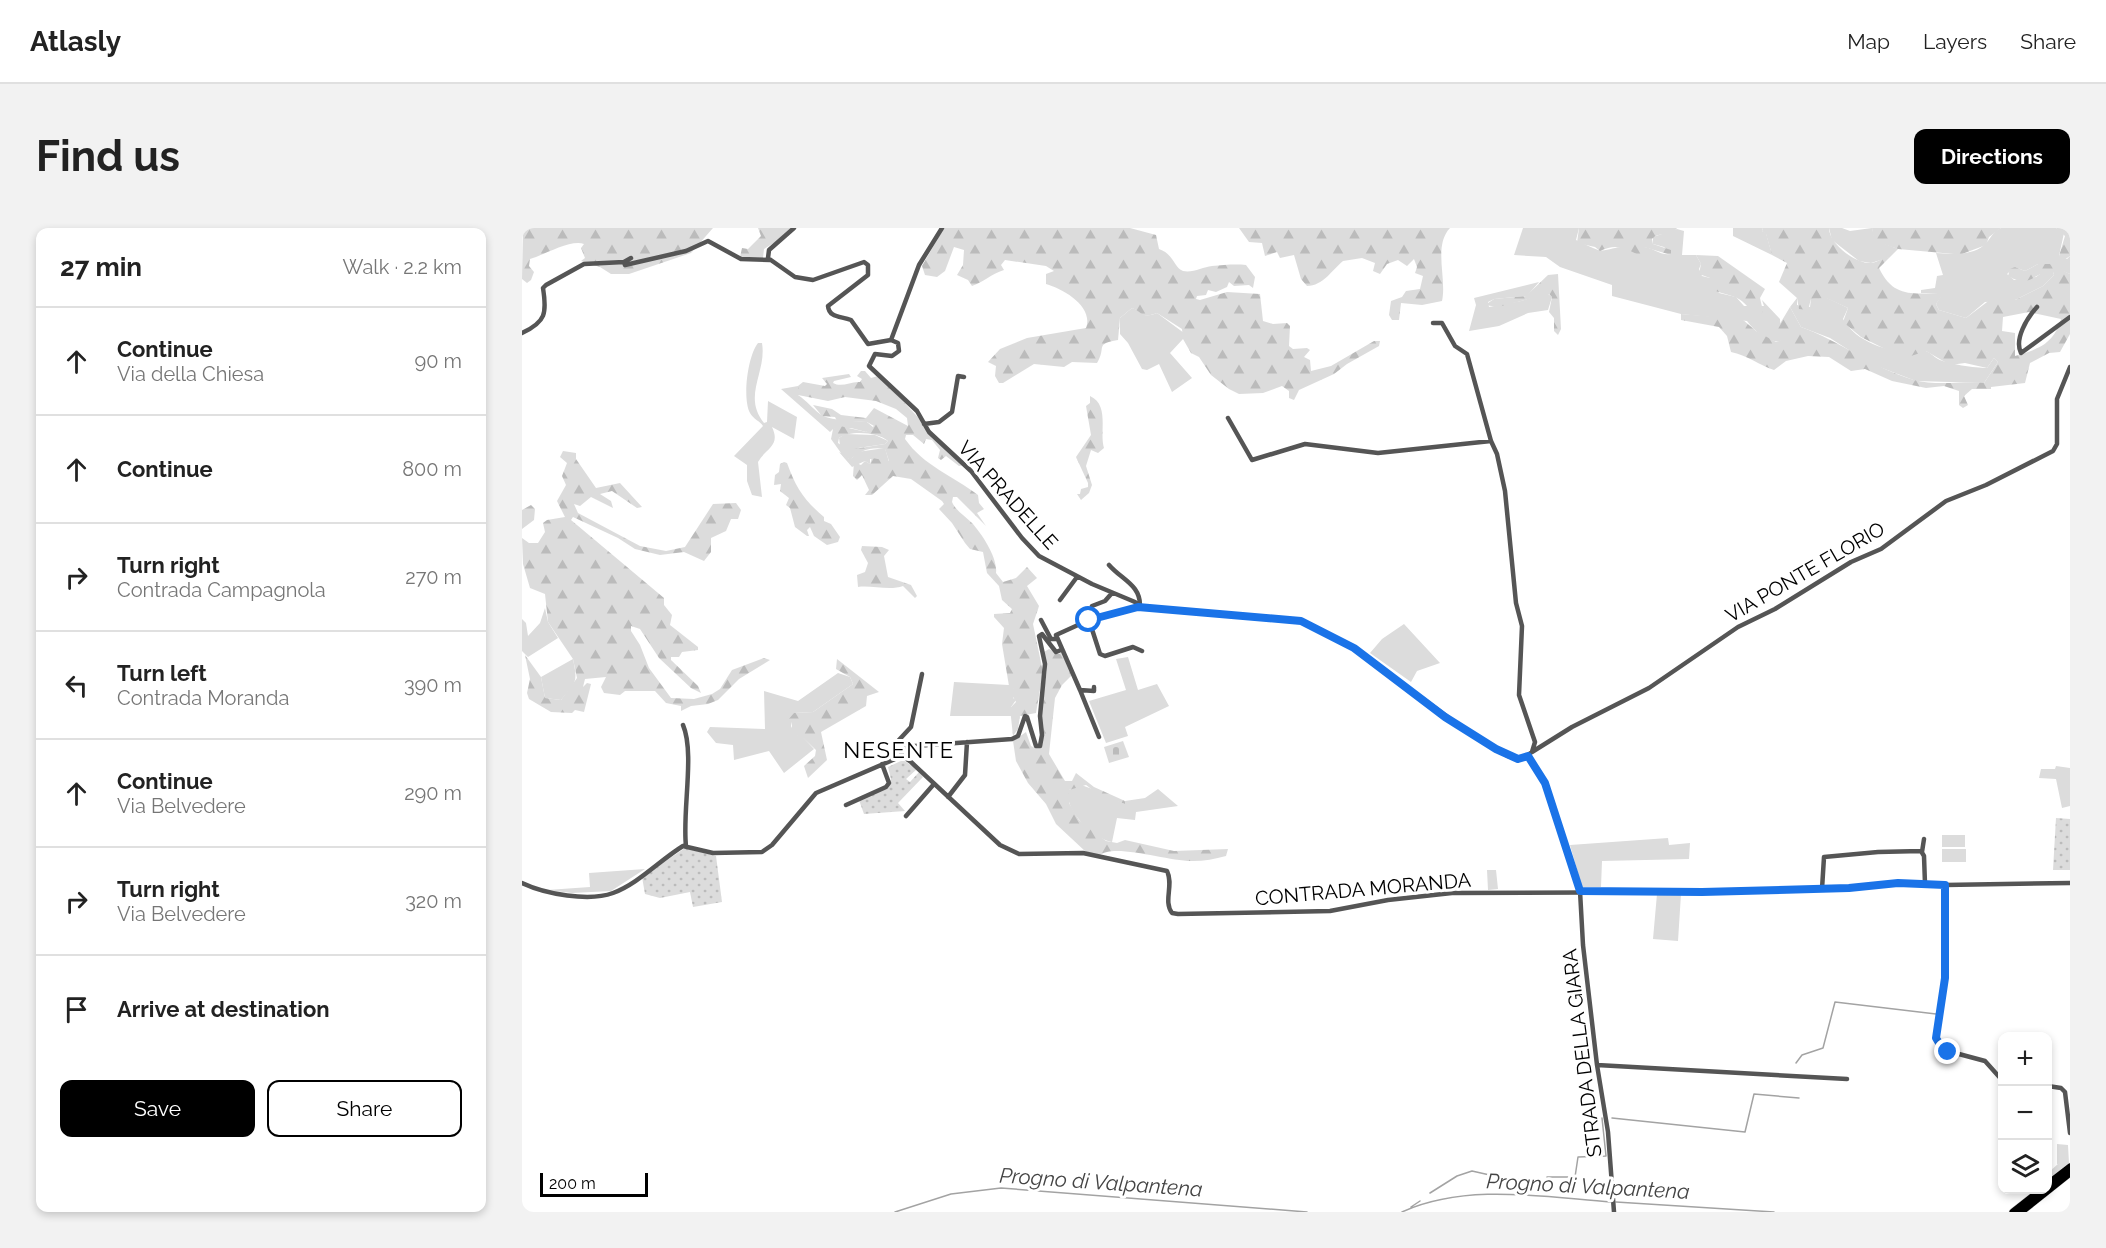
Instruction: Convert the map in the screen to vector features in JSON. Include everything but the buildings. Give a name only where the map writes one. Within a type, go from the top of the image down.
[{"type":"highway","points":[[2052,1181],[2069,1170]]},
{"type":"highway","points":[[2019,1210],[2069,1170]]},
{"type":"highway","points":[[2019,1210],[2037,1194]]},
{"type":"street","points":[[794,228],[769,250],[767,255],[770,260],[795,277],[813,280],[864,262],[868,265],[868,274],[828,306],[831,315],[851,320],[868,344],[891,340],[919,265],[942,228]]},
{"type":"street","points":[[624,262],[625,265],[686,251],[708,240],[741,260],[770,260]]},
{"type":"street","points":[[522,333],[537,326],[543,317],[543,288],[546,285],[584,264],[624,262],[631,258]]},
{"type":"street","points":[[2037,307],[2030,314],[2018,340],[2021,353],[2070,317]]},
{"type":"street","points":[[1056,639],[1061,631],[1089,620],[1139,607],[1288,619],[1315,626],[1354,648],[1445,717],[1508,756],[1518,759],[1530,754],[1535,742],[1519,689],[1523,635],[1516,603],[1507,503],[1499,460],[1491,441],[1467,354],[1455,346],[1442,322],[1433,323]]},
{"type":"street","name":"VIA PRADELLE","points":[[891,340],[898,343],[899,351],[892,356],[875,354],[869,366],[916,411],[929,432],[971,471],[1029,546],[1051,564],[1112,594],[1135,602],[1139,607]]},
{"type":"street","name":"VIA PONTE FLORIO","points":[[1530,754],[1572,727],[1649,688],[1738,627],[1775,609],[1851,562],[1881,549],[1946,501],[1986,485],[2053,451],[2058,444],[2057,399],[2070,367]]},
{"type":"street","points":[[924,424],[939,422],[952,412],[958,376],[964,376]]},
{"type":"street","points":[[1228,418],[1252,460],[1305,444],[1378,453],[1491,441]]},
{"type":"street","points":[[1109,565],[1135,586],[1141,597],[1139,607]]},
{"type":"street","points":[[1060,600],[1077,577]]},
{"type":"street","points":[[1092,606],[1105,601],[1112,594]]},
{"type":"street","points":[[1041,620],[1051,639],[1056,639]]},
{"type":"street","points":[[1089,620],[1100,654],[1105,656],[1133,647],[1142,651]]},
{"type":"street","points":[[901,747],[1012,739],[1018,736],[1025,716],[1033,741],[1036,746],[1040,746],[1042,735],[1040,716],[1045,664],[1039,636],[1042,634],[1056,652],[1061,650]]},
{"type":"street","points":[[1056,639],[1100,737]]},
{"type":"street","points":[[922,674],[911,727],[898,741],[902,756],[948,797],[965,775],[967,742]]},
{"type":"street","points":[[1080,690],[1094,691],[1094,687]]},
{"type":"street","points":[[683,725],[687,747],[684,807],[686,846]]},
{"type":"street","name":"STRADA DELLA GIARA","points":[[1530,754],[1545,783],[1580,891],[1583,945],[1597,1065],[1608,1132],[1614,1211]]},
{"type":"street","points":[[522,884],[544,892],[560,894],[613,894],[686,846],[713,853],[766,850],[816,793],[902,756]]},
{"type":"street","points":[[846,805],[886,787],[889,783],[882,764]]},
{"type":"street","points":[[906,816],[934,784]]},
{"type":"street","name":"CONTRADA MORANDA","points":[[948,797],[1000,845],[1019,854],[1083,853],[1162,868],[1167,871],[1171,879],[1169,910],[1178,914],[1330,911],[1432,895],[1822,889],[1898,883],[1945,885],[2070,883]]},
{"type":"street","points":[[1924,839],[1922,852],[1924,884]]},
{"type":"street","points":[[1822,889],[1822,860],[1826,855],[1922,852]]},
{"type":"street","points":[[1945,885],[1945,978],[1936,1038],[1944,1050],[1985,1061],[1998,1076]]},
{"type":"street","points":[[1597,1065],[1847,1079]]},
{"type":"street","points":[[2052,1087],[2061,1088],[2065,1092],[2070,1133]]},
{"type":"green space","points":[[523,228],[713,228],[691,253],[629,274],[611,274],[600,267],[581,261],[585,258],[581,248],[584,244],[565,245],[530,259],[529,266],[534,272],[527,283],[522,279]]},
{"type":"green space","points":[[758,228],[791,228],[788,234],[764,249],[763,258],[740,257],[742,248],[748,249],[761,236]]},
{"type":"green space","points":[[944,228],[1130,228],[1156,235],[1159,249],[1168,254],[1183,271],[1212,266],[1246,265],[1255,277],[1253,288],[1249,285],[1234,286],[1229,282],[1227,287],[1216,292],[1208,290],[1206,295],[1197,296],[1196,299],[1200,300],[1227,292],[1260,294],[1263,321],[1273,324],[1287,323],[1290,326],[1289,346],[1293,349],[1307,348],[1310,350],[1304,357],[1310,360],[1311,371],[1331,366],[1374,341],[1380,341],[1379,346],[1334,374],[1299,390],[1294,400],[1289,398],[1289,391],[1282,386],[1263,393],[1239,394],[1211,375],[1199,357],[1191,353],[1183,339],[1182,329],[1157,313],[1145,316],[1132,308],[1120,318],[1118,340],[1103,345],[1097,363],[1072,362],[1064,367],[1034,364],[1003,383],[999,383],[995,376],[996,366],[988,362],[1000,349],[1027,338],[1086,328],[1086,313],[1076,300],[1046,284],[1046,274],[1054,271],[1046,266],[1005,260],[1001,265],[1004,270],[972,286],[968,280],[957,275],[963,265],[964,250],[954,247],[945,271],[937,277],[925,275],[922,266]]},
{"type":"green space","points":[[1239,228],[1450,228],[1445,235],[1441,253],[1442,301],[1422,305],[1401,303],[1399,320],[1392,320],[1389,315],[1391,301],[1402,297],[1406,291],[1420,289],[1423,276],[1415,273],[1417,267],[1414,259],[1407,266],[1398,260],[1387,264],[1380,274],[1373,271],[1375,263],[1362,258],[1343,261],[1323,280],[1307,286],[1301,279],[1294,255],[1280,258],[1277,252],[1265,256],[1262,243],[1249,242]]},
{"type":"green space","points":[[1523,228],[1579,228],[1576,240],[1598,250],[1626,247],[1636,252],[1647,252],[1643,247],[1667,254],[1671,254],[1664,247],[1653,244],[1653,237],[1677,229],[1684,231],[1682,255],[1696,255],[1701,264],[1699,269],[1702,276],[1710,278],[1719,293],[1736,297],[1744,306],[1764,306],[1762,300],[1780,319],[1781,342],[1762,336],[1747,321],[1681,314],[1612,296],[1612,285],[1560,267],[1546,257],[1514,255]]},
{"type":"green space","points":[[1579,228],[1677,228],[1652,239],[1653,244],[1671,250],[1671,255],[1644,247],[1651,253],[1646,258],[1619,247],[1600,251],[1595,247],[1577,243]]},
{"type":"green space","points":[[1733,228],[1763,228],[1762,231],[1766,233],[1772,255],[1733,236]]},
{"type":"green space","points":[[1763,228],[1829,228],[1833,240],[1851,257],[1871,263],[1890,257],[1879,268],[1891,285],[1898,290],[1914,293],[1944,293],[1936,304],[1939,310],[1966,318],[1991,299],[1996,297],[2015,300],[2043,286],[2054,275],[2053,272],[2046,272],[2022,281],[2008,276],[2010,269],[2015,267],[2025,271],[2038,264],[2050,264],[2070,274],[2070,334],[2060,352],[2049,353],[2030,363],[2025,383],[1991,387],[1991,389],[1972,389],[1964,396],[1968,405],[1963,408],[1959,405],[1959,391],[1944,386],[1926,388],[1892,381],[1865,369],[1851,371],[1829,357],[1808,356],[1786,361],[1774,370],[1731,352],[1727,336],[1719,327],[1681,320],[1681,314],[1742,319],[1756,331],[1776,342],[1781,341],[1775,332],[1790,307],[1801,327],[1885,369],[1922,382],[1984,383],[1998,362],[1994,358],[1987,368],[1965,363],[1950,365],[1926,351],[1911,356],[1889,351],[1861,337],[1843,322],[1848,308],[1826,298],[1811,299],[1808,310],[1799,309],[1797,298],[1779,282],[1787,263],[1772,255],[1766,234],[1762,231]],"holes":[[[2029,312],[2061,319],[2054,335],[2044,345],[2015,356],[2015,333],[2002,331],[2003,317]]]},
{"type":"green space","points":[[1829,228],[1842,228],[1850,231],[1872,228],[1875,240],[1898,249],[1890,257],[1871,263],[1859,261],[1832,240]]},
{"type":"green space","points":[[1872,228],[2001,228],[1989,237],[1986,245],[1962,254],[1954,254],[1898,249],[1880,243],[1878,248],[1875,247]]},
{"type":"green space","points":[[2001,228],[2056,228],[2064,233],[2059,256],[2067,259],[2070,256],[2070,274],[2045,264],[2038,264],[2025,271],[2015,267],[2007,274],[2014,280],[2036,277],[2044,271],[2053,272],[2054,275],[2043,286],[2015,300],[1985,302],[1966,318],[1939,310],[1936,304],[1943,293],[1921,293],[1921,290],[1935,288],[1937,276],[1943,275],[1936,253],[1961,254],[1974,251],[1984,245]]},
{"type":"green space","points":[[2056,228],[2070,228],[2070,256],[2061,262],[2059,256],[2065,236]]},
{"type":"green space","points":[[1696,255],[1718,256],[1765,289],[1760,298],[1763,311],[1761,314],[1753,311],[1737,298],[1709,287],[1710,278],[1699,274],[1701,264]]},
{"type":"green space","points":[[1558,274],[1561,329],[1558,335],[1554,331],[1554,318],[1549,312],[1552,297],[1549,294],[1498,307],[1485,305],[1494,299],[1526,296],[1548,275]]},
{"type":"green space","points":[[1539,282],[1527,296],[1494,299],[1488,302],[1489,307],[1547,293],[1552,297],[1548,310],[1528,313],[1499,326],[1469,331],[1476,305],[1474,298]]},
{"type":"green space","points":[[1825,297],[1848,308],[1843,319],[1856,334],[1883,348],[1915,353],[1926,351],[1942,361],[1969,366],[1987,368],[1994,358],[1998,362],[1984,383],[1916,381],[1869,363],[1830,338],[1801,327],[1790,307],[1797,298],[1797,305],[1810,307],[1811,299]]},
{"type":"green space","points":[[1132,308],[1145,315],[1157,313],[1184,333],[1183,339],[1170,353],[1192,378],[1172,392],[1159,364],[1147,370],[1142,369],[1128,343],[1120,334],[1120,318]]},
{"type":"green space","points":[[758,343],[762,343],[763,354],[755,393],[758,413],[764,423],[767,422],[768,401],[797,417],[794,439],[772,427],[774,443],[758,462],[762,497],[752,495],[747,481],[747,465],[734,456],[763,426],[750,413],[746,397],[751,357]]},
{"type":"green space","points":[[861,371],[865,371],[871,378],[878,376],[964,465],[959,466],[946,456],[941,460],[938,458],[940,450],[932,440],[926,439],[924,444],[913,435],[906,435],[905,439],[921,456],[978,495],[979,503],[984,509],[977,513],[986,526],[957,497],[953,497],[952,502],[985,540],[992,553],[996,573],[1003,582],[1016,578],[1027,567],[1037,578],[1027,586],[1039,606],[1033,624],[1043,672],[1036,713],[1020,716],[1018,729],[1013,736],[1010,708],[1016,702],[1012,695],[1015,690],[1009,686],[1002,644],[1004,628],[994,617],[994,614],[1010,613],[1012,609],[1002,600],[999,586],[987,573],[983,552],[970,549],[939,509],[944,504],[942,501],[911,479],[893,476],[872,495],[865,495],[869,490],[862,475],[857,480],[853,476],[854,462],[861,465],[865,461],[870,464],[872,458],[889,461],[885,449],[866,450],[850,460],[845,456],[854,449],[885,444],[888,441],[871,434],[844,435],[839,438],[838,443],[844,447],[841,453],[831,439],[833,429],[840,426],[866,432],[874,426],[867,422],[837,421],[835,417],[822,416],[813,405],[832,409],[841,415],[866,418],[874,408],[908,426],[907,418],[896,409],[876,401],[845,397],[828,401],[798,395],[798,386],[803,382],[825,386],[827,384],[822,378],[849,374],[851,377],[833,383],[840,385],[860,382],[862,379],[857,376]]},
{"type":"green space","points":[[798,386],[798,395],[824,416],[867,422],[874,428],[866,432],[851,428],[833,429],[830,432],[781,389]]},
{"type":"green space","points":[[1090,396],[1096,400],[1102,412],[1104,448],[1098,453],[1091,450],[1086,466],[1092,485],[1089,493],[1081,500],[1077,494],[1080,494],[1081,489],[1088,487],[1088,483],[1076,457],[1091,435],[1086,406],[1090,403]]},
{"type":"green space","points":[[845,434],[875,435],[888,441],[885,444],[858,448],[848,459],[857,452],[885,448],[889,462],[870,459],[870,464],[865,461],[852,467],[839,452],[841,453],[839,438]]},
{"type":"green space","points":[[563,451],[576,453],[576,459],[596,488],[620,483],[642,507],[637,508],[612,491],[600,494],[611,501],[613,508],[591,497],[580,506],[574,504],[578,513],[640,546],[666,551],[685,547],[713,504],[736,503],[741,510],[738,519],[731,519],[726,531],[711,538],[711,552],[704,561],[684,552],[660,555],[635,549],[618,538],[573,517],[571,520],[664,598],[664,605],[672,615],[670,625],[698,647],[698,650],[682,652],[679,657],[671,657],[671,660],[698,686],[701,693],[691,688],[659,658],[640,629],[631,626],[631,631],[640,645],[649,668],[671,698],[694,699],[712,694],[720,689],[732,670],[764,658],[770,660],[739,679],[718,700],[691,706],[681,711],[681,706],[666,703],[655,691],[625,691],[620,695],[604,693],[601,687],[606,677],[585,679],[583,687],[587,683],[591,684],[584,712],[575,710],[572,713],[551,712],[529,699],[527,693],[530,679],[525,655],[541,677],[545,698],[561,700],[577,678],[573,659],[548,622],[545,594],[530,588],[523,564],[522,538],[529,543],[538,543],[545,532],[543,523],[547,520],[565,517],[557,501],[566,485],[562,476],[567,463],[560,457]]},
{"type":"green space","points":[[787,463],[797,487],[840,537],[838,542],[827,545],[814,536],[810,527],[807,530],[809,536],[807,536],[795,527],[790,508],[786,505],[789,498],[780,491],[781,484],[774,485],[775,475],[779,472],[780,464]]},
{"type":"green space","points":[[531,505],[535,509],[534,520],[522,529],[522,510]]},
{"type":"green space","points":[[862,546],[882,547],[889,550],[884,556],[888,577],[911,585],[917,596],[915,598],[903,586],[858,587],[857,575],[865,572],[868,563],[861,550]]},
{"type":"green space","points":[[545,608],[548,622],[558,638],[528,657],[522,651],[522,619],[526,623],[528,636],[540,623]]},
{"type":"green space","points":[[1404,624],[1440,663],[1417,671],[1411,682],[1370,653],[1382,639]]},
{"type":"green space","points":[[1049,649],[1059,654],[1065,650],[1073,674],[1062,685],[1055,698],[1049,754],[1065,781],[1072,781],[1076,773],[1094,787],[1125,801],[1125,804],[1099,795],[1086,785],[1069,790],[1069,803],[1079,820],[1106,841],[1117,843],[1125,840],[1174,851],[1228,849],[1226,856],[1210,860],[1183,861],[1118,851],[1100,855],[1086,852],[1056,824],[1046,804],[1028,783],[1016,761],[1013,741],[1026,732],[1031,746],[1035,748],[1041,744],[1039,719],[1047,671],[1044,652]]},
{"type":"green space","points":[[1128,657],[1138,690],[1157,684],[1169,706],[1125,727],[1128,736],[1106,743],[1089,701],[1126,690],[1116,659]]},
{"type":"green space","points":[[573,659],[575,678],[570,689],[561,700],[545,698],[541,677]]},
{"type":"green space","points":[[837,659],[879,692],[867,696],[866,706],[821,732],[827,760],[808,778],[804,766],[815,756],[816,750],[800,735],[792,738],[792,722],[788,720],[794,713],[813,712],[853,684],[850,677],[836,669]]},
{"type":"green space","points":[[838,673],[850,677],[853,684],[813,712],[794,713],[791,726],[796,736],[800,734],[814,749],[784,773],[769,751],[734,760],[733,745],[716,743],[707,732],[710,727],[765,729],[764,691],[798,701]]},
{"type":"green space","points":[[954,682],[1009,685],[1016,690],[1013,698],[1016,700],[1011,707],[1012,716],[950,716]]},
{"type":"green space","points":[[1123,741],[1129,757],[1109,763],[1104,747]]},
{"type":"green space","points":[[903,760],[917,769],[906,779],[910,782],[919,772],[923,777],[898,803],[905,811],[864,814],[859,800],[888,788],[891,779],[888,767]]},
{"type":"green space","points":[[2056,766],[2070,768],[2070,806],[2062,808],[2056,779],[2039,778],[2041,769],[2055,769]]},
{"type":"green space","points":[[1080,785],[1125,804],[1125,801],[1145,798],[1158,789],[1178,806],[1136,812],[1135,820],[1117,818],[1112,842],[1089,830],[1070,806],[1069,790]]},
{"type":"green space","points":[[2056,818],[2070,819],[2070,870],[2053,870]]},
{"type":"green space","points":[[1942,835],[1965,835],[1965,847],[1942,847]]},
{"type":"green space","points":[[1668,838],[1669,845],[1690,843],[1689,859],[1602,861],[1601,887],[1582,887],[1570,845]]},
{"type":"green space","points":[[685,848],[716,856],[722,902],[693,907],[690,892],[660,898],[645,894],[642,877]]},
{"type":"green space","points":[[1942,849],[1966,849],[1966,862],[1942,862]]},
{"type":"green space","points":[[645,869],[611,891],[572,893],[547,890],[590,887],[589,873]]},
{"type":"green space","points":[[1487,870],[1496,870],[1498,889],[1488,890]]},
{"type":"green space","points":[[1657,894],[1681,894],[1678,941],[1653,939]]},
{"type":"green space","points":[[2057,1144],[2068,1145],[2069,1163],[2057,1164]]},
{"type":"green space","points":[[2059,1163],[2069,1163],[2052,1177],[2052,1169]]},
{"type":"waterway","points":[[1796,1063],[1802,1055],[1823,1048],[1835,1002],[1936,1014]]},
{"type":"waterway","points":[[1612,1118],[1745,1132],[1754,1094],[1799,1098]]},
{"type":"waterway","points":[[1430,1193],[1457,1176],[1472,1171],[1503,1178],[1547,1182],[1547,1177],[1575,1177],[1578,1157],[1606,1156],[1602,1118]]},
{"type":"waterway","name":"Progno di Valpantena","points":[[895,1212],[951,1194],[1001,1188],[1307,1212]]},
{"type":"waterway","name":"Progno di Valpantena","points":[[1402,1212],[1427,1203],[1478,1195],[1532,1195],[1611,1202]]},
{"type":"waterway","name":"Progno di Valpantena","points":[[1411,1207],[1420,1201]]},
{"type":"waterway","name":"Progno di Valpantena","points":[[1616,1202],[1774,1212]]},
{"type":"district","name":"NESENTE","points":[[899,750]]},
{"type":"route","points":[[1089,620],[1138,607],[1288,619],[1301,621],[1328,632],[1378,665],[1468,732],[1508,756],[1518,759],[1528,756],[1545,783],[1580,891],[1702,892],[1849,888],[1898,883],[1945,885],[1945,978],[1936,1038],[1942,1048],[1948,1052]]}]
